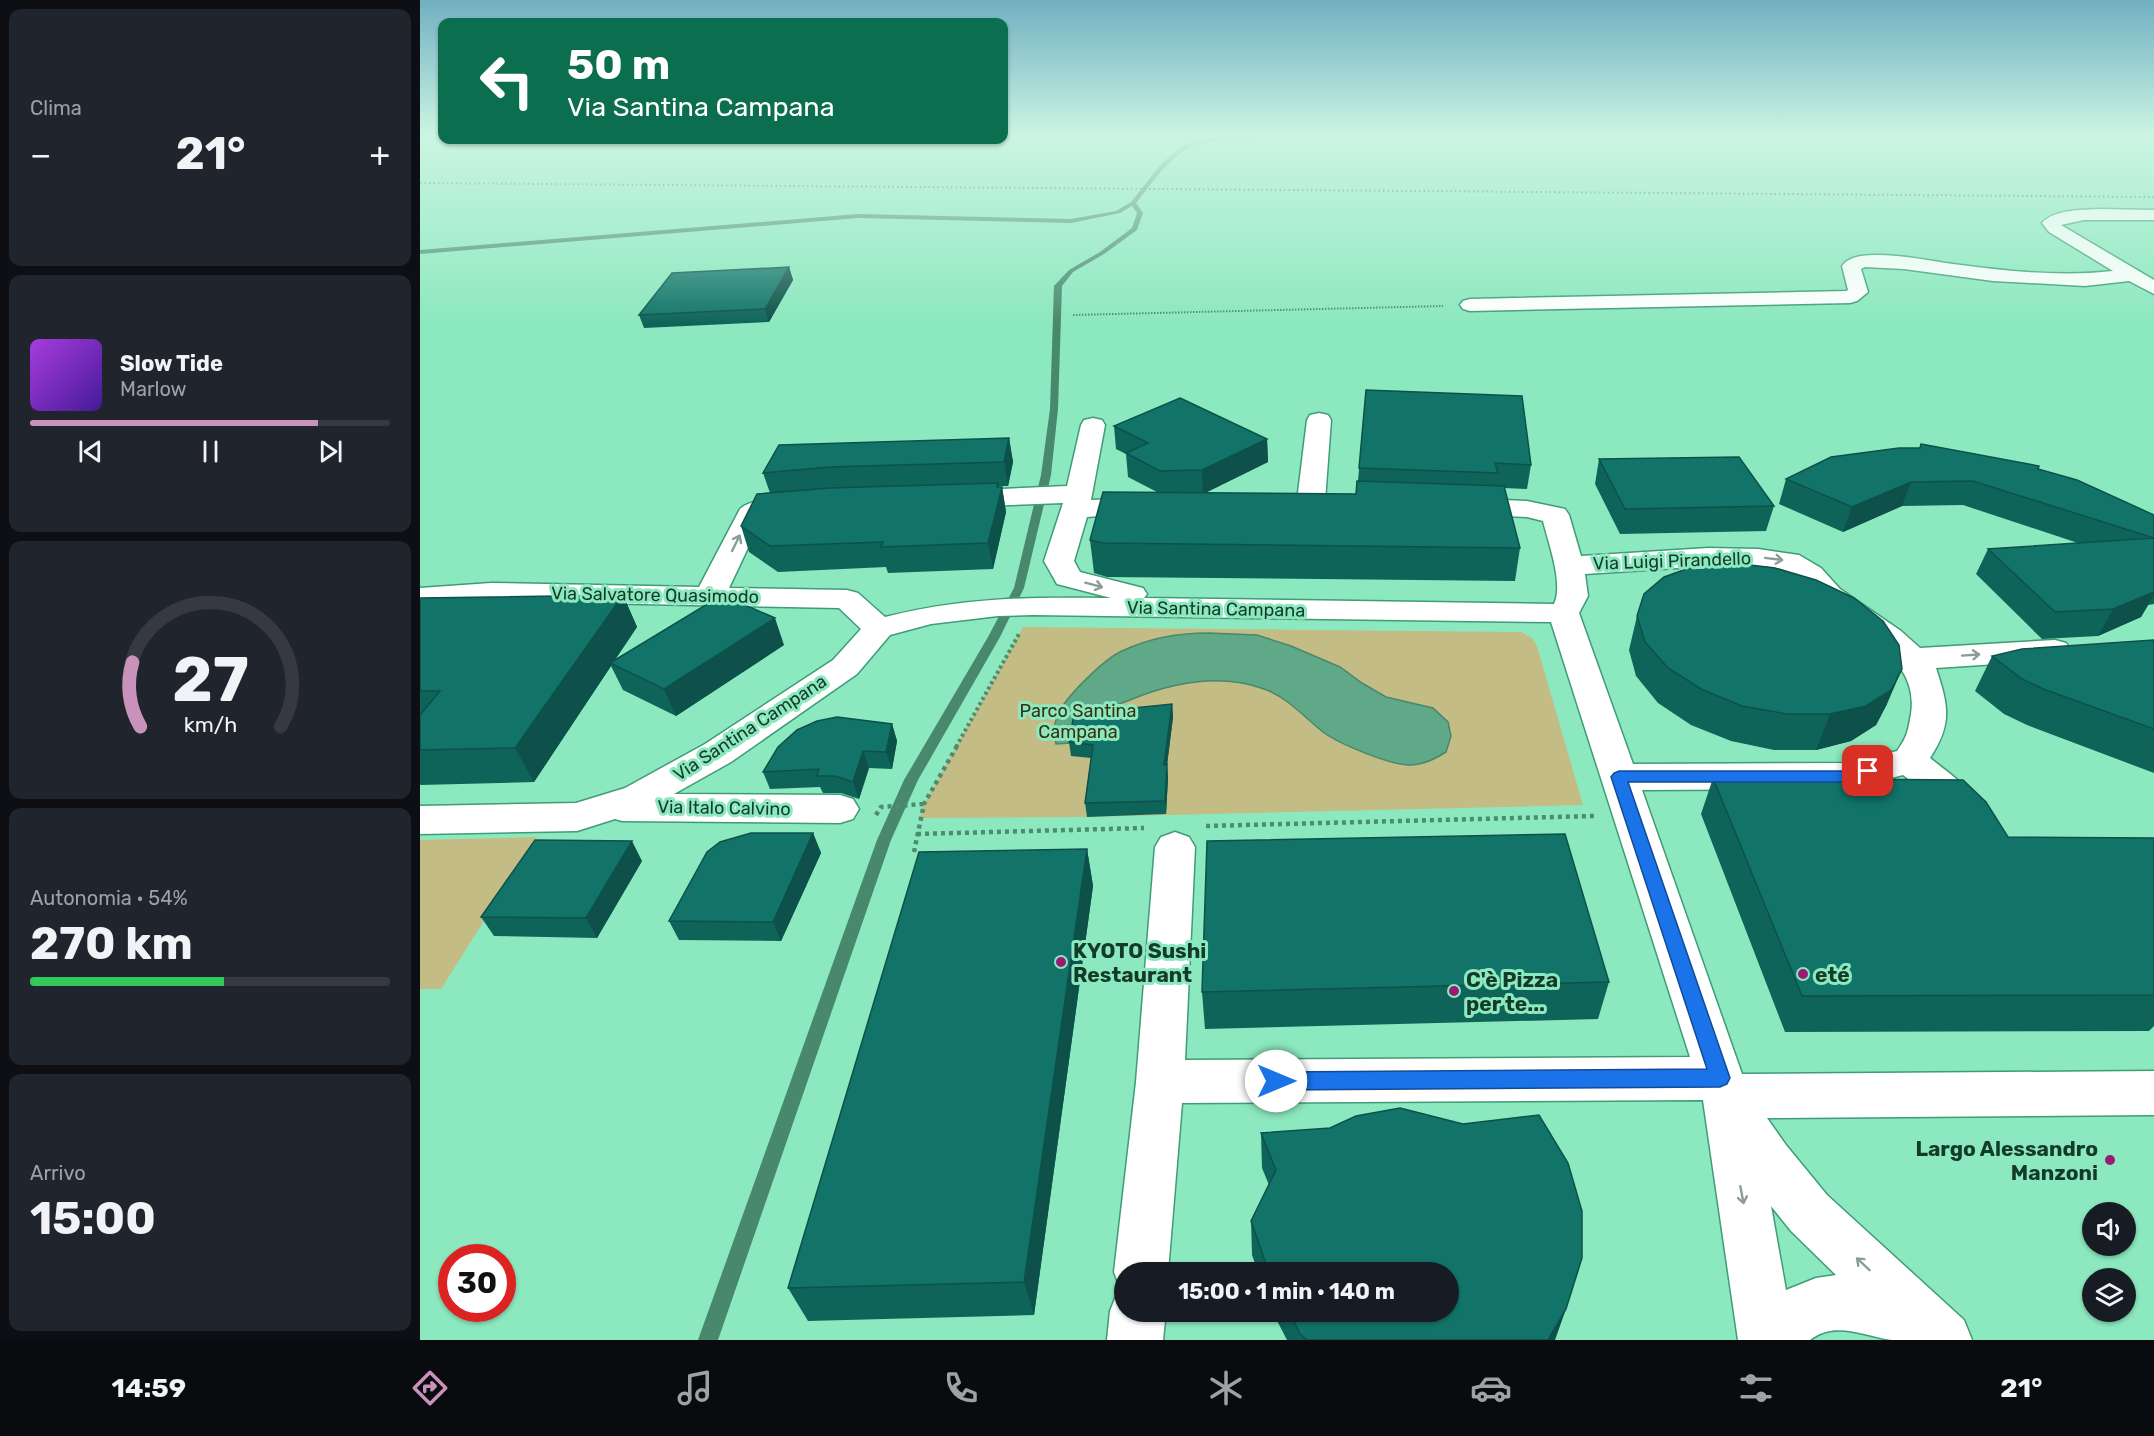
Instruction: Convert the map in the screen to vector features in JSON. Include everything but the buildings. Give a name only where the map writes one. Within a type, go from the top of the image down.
[{"type":"street","points":[[2154,215],[2078,216],[2057,218],[2051,223],[2055,228],[2154,288]]},
{"type":"street","points":[[1470,305],[1850,297],[1858,292],[1851,266],[1863,261],[1904,263],[1993,275],[2073,279],[2132,275]]},
{"type":"street","points":[[1310,501],[1319,420]]},
{"type":"street","points":[[1093,425],[1072,499],[1059,561],[1068,578],[1192,608]]},
{"type":"street","points":[[930,500],[1024,497],[1169,506]]},
{"type":"street","points":[[710,596],[754,511],[804,505]]},
{"type":"street","points":[[1436,505],[1527,509],[1555,515],[1569,566],[1573,596],[1564,613],[1723,1087],[1755,1262],[1766,1340]]},
{"type":"street","name":"Via Luigi Pirandello","points":[[1569,566],[1708,557],[1789,561],[1811,574],[1829,595],[1890,638],[1919,665],[1930,702],[1925,738],[1909,761]]},
{"type":"street","name":"Via Salvatore Quasimodo","points":[[420,597],[491,592],[848,599],[879,628]]},
{"type":"street","name":"Via Santina Campana","points":[[420,820],[577,817],[638,797],[718,753],[845,667],[879,628],[931,615],[998,607],[1033,606],[1564,613]]},
{"type":"street","points":[[1913,659],[2084,648]]},
{"type":"street","points":[[1619,777],[1848,776],[1909,761],[1945,789],[1969,816],[1994,837]]},
{"type":"street","name":"Via Italo Calvino","points":[[609,807],[840,809]]},
{"type":"street","points":[[1142,1262],[1160,1082],[1178,833]]},
{"type":"street","points":[[1160,1082],[2154,1092]]},
{"type":"street","points":[[1723,1087],[1768,1162],[1809,1213],[1942,1338]]},
{"type":"street","points":[[1774,1340],[1789,1320],[1811,1308],[1850,1301],[1891,1310],[1942,1338]]},
{"type":"street","points":[[1135,1340],[1137,1322]]},
{"type":"path","points":[[1073,315],[1470,305]]},
{"type":"path","points":[[914,852],[924,804],[1033,606]]},
{"type":"path","points":[[881,807],[924,804]]},
{"type":"path","points":[[917,834],[1178,833],[1631,815]]},
{"type":"green space","name":"Parco Santina Campana","points":[[1023,627],[1521,632],[1532,638],[1537,646],[1583,805],[1087,817],[920,818],[924,804]]},
{"type":"green space","points":[[537,837],[441,989],[420,989],[420,840]]},
{"type":"shaded area","points":[[1208,633],[1257,635],[1291,646],[1340,667],[1386,697],[1433,708],[1448,722],[1451,736],[1446,752],[1418,764],[1408,765],[1389,761],[1364,753],[1330,737],[1288,702],[1264,689],[1247,684],[1213,681],[1162,689],[1117,705],[1091,722],[1071,743],[1056,744],[1054,728],[1059,712],[1078,687],[1114,655],[1132,646],[1153,640],[1175,635]]},
{"type":"waterway","points":[[1133,203],[1136,200]]},
{"type":"waterway","points":[[420,252],[858,216],[1071,221],[1118,212],[1133,203]]},
{"type":"waterway","points":[[708,1340],[884,840],[911,780],[994,637],[1019,588],[1046,475],[1054,409],[1058,286],[1071,271],[1102,253],[1135,229],[1140,213],[1133,203]]},
{"type":"place","name":"KYOTO Sushi Restaurant","points":[[1061,962]]},
{"type":"place","name":"eté","points":[[1803,974]]},
{"type":"place","name":"C'è Pizza per te...","points":[[1454,991]]},
{"type":"place","name":"Largo Alessandro Manzoni","points":[[2110,1160]]},
{"type":"route","points":[[1276,1081],[1720,1078],[1619,777],[1848,776],[1868,771]]}]
